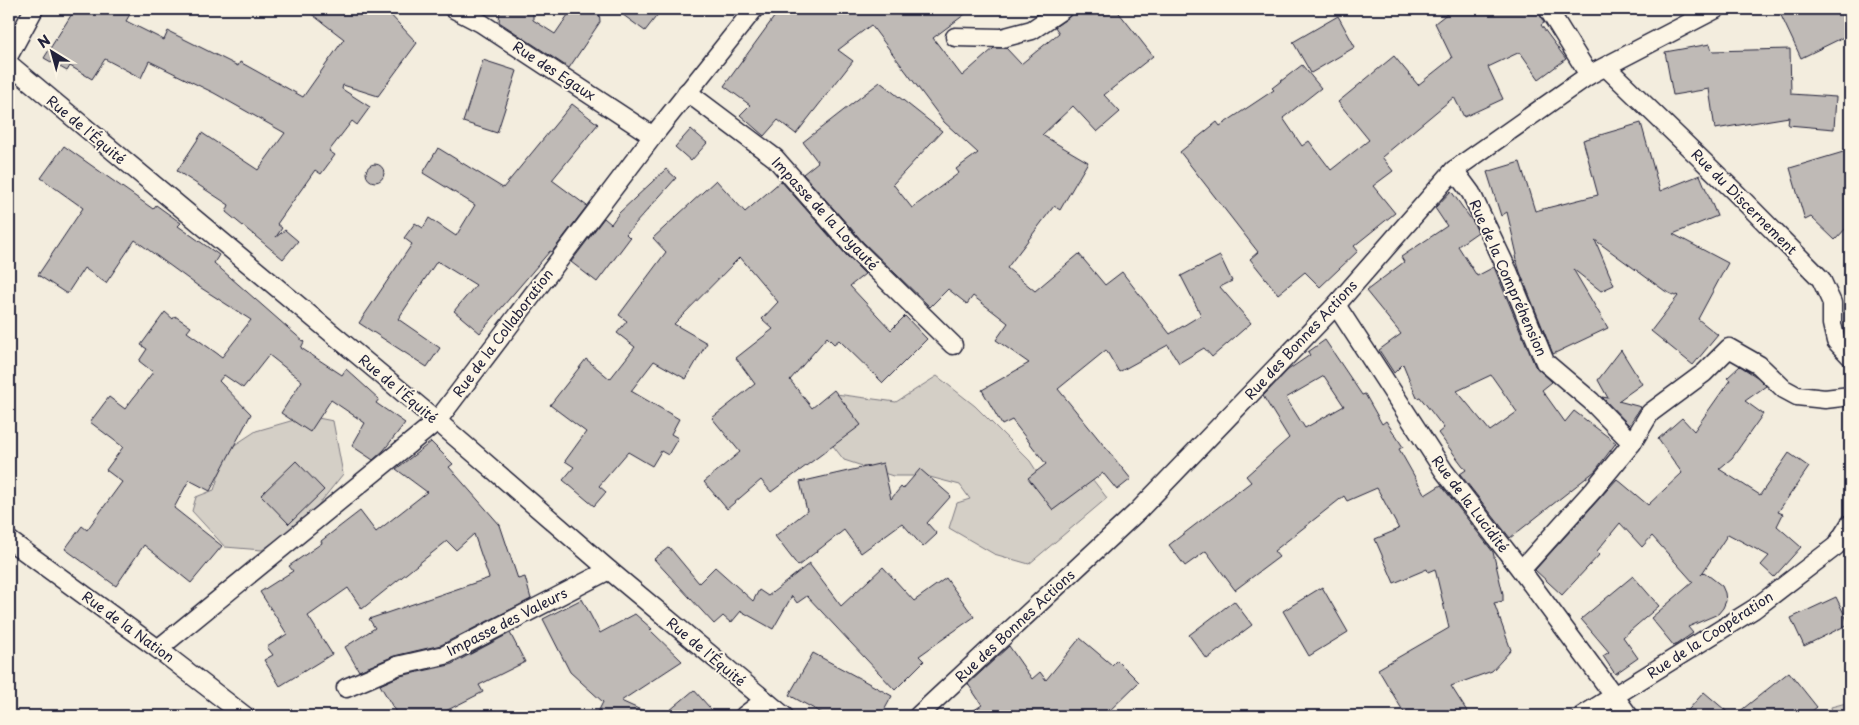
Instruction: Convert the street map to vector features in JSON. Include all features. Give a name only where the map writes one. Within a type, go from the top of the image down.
[{"type":"street","points":[[9,56],[34,9]]},
{"type":"street","name":"Rue des Egaux","points":[[454,9],[482,16],[653,136]]},
{"type":"street","name":"Rue de la Collaboration","points":[[158,649],[437,421],[653,136],[754,9]]},
{"type":"street","points":[[955,37],[1002,38],[1032,30],[1062,9]]},
{"type":"street","points":[[1548,9],[1589,75]]},
{"type":"street","name":"Rue des Bonnes Actions","points":[[918,716],[1137,512],[1336,305],[1454,170],[1589,75],[1716,9]]},
{"type":"street","name":"Rue de l'Équité","points":[[9,64],[437,421],[609,570],[784,716]]},
{"type":"street","name":"Rue du Discernement","points":[[1606,66],[1734,191],[1821,280],[1832,302],[1832,324],[1836,341],[1850,356]]},
{"type":"street","name":"Impasse de la Loyauté","points":[[687,92],[775,158],[855,249],[953,345]]},
{"type":"street","name":"Rue de la Compréhension","points":[[1454,170],[1471,193],[1508,271],[1545,362],[1591,401],[1632,443]]},
{"type":"street","name":"Rue de la Lucidité","points":[[1336,305],[1444,471],[1521,570],[1629,716]]},
{"type":"street","points":[[1521,570],[1594,489],[1632,443],[1650,413],[1704,373],[1729,348],[1759,365],[1784,389],[1797,396],[1826,399],[1850,396]]},
{"type":"street","name":"Rue de la Coopération","points":[[1582,716],[1754,609],[1836,546],[1850,524]]},
{"type":"street","name":"Rue de la Nation","points":[[9,540],[158,649],[245,716]]},
{"type":"street","name":"Impasse des Valeurs","points":[[346,688],[397,666],[445,655],[609,570]]},
{"type":"street","points":[[744,716],[764,701]]},
{"type":"shaded area","points":[[937,376],[975,406],[1030,461],[1048,489],[1093,480],[1107,498],[1029,564],[994,554],[949,528],[957,503],[970,499],[960,485],[926,476],[893,476],[844,460],[823,433],[836,394],[896,402]]},
{"type":"shaded area","points":[[308,416],[333,421],[343,474],[307,519],[262,550],[225,547],[192,511],[196,497],[214,490],[227,450],[256,431]]},
{"type":"shaded area","points":[[1850,702],[1850,716],[1833,716],[1831,707]]},
{"type":"building","points":[[75,9],[133,9],[126,21],[164,40],[168,31],[238,66],[240,62],[303,97],[344,39],[305,9],[385,9],[417,43],[378,96],[343,85],[342,89],[370,107],[357,125],[352,121],[329,151],[335,155],[321,174],[315,170],[277,224],[282,228],[276,237],[285,230],[298,241],[283,259],[226,212],[229,205],[177,171],[202,133],[258,170],[285,133],[214,93],[149,61],[141,78],[105,59],[92,79],[70,66],[67,71],[44,58]]},
{"type":"building","points":[[500,9],[533,9],[533,20],[555,34],[572,9],[599,9],[600,22],[569,68],[499,22]]},
{"type":"building","points":[[615,9],[662,9],[645,31]]},
{"type":"building","points":[[780,9],[972,9],[933,38],[962,76],[994,48],[1006,48],[1021,64],[1059,33],[1055,27],[1069,17],[1074,9],[1116,9],[1153,56],[1104,95],[1120,112],[1097,132],[1073,106],[1042,135],[1088,162],[1060,210],[1054,206],[1007,268],[1035,291],[1079,254],[1105,285],[1122,272],[1170,334],[1201,315],[1181,276],[1220,256],[1232,281],[1220,287],[1251,323],[1212,357],[1204,348],[1179,363],[1168,345],[1119,372],[1106,350],[1058,389],[1131,479],[1117,490],[1103,473],[1053,510],[1028,478],[1046,464],[1012,420],[1002,425],[982,390],[1029,363],[996,340],[1008,323],[973,296],[967,304],[948,289],[930,307],[863,242],[803,174],[818,162],[803,142],[880,82],[942,131],[893,184],[912,208],[959,173],[956,169],[978,153],[944,122],[871,25],[838,50],[853,61],[796,134],[778,120],[764,136],[740,115],[750,105],[724,86]]},
{"type":"building","points":[[1453,9],[1537,9],[1544,23],[1541,25],[1566,59],[1539,79],[1520,52],[1488,67],[1503,99],[1464,117],[1454,97],[1382,157],[1393,171],[1373,186],[1395,213],[1354,246],[1358,251],[1320,287],[1305,272],[1278,294],[1250,259],[1258,252],[1180,152],[1217,122],[1220,126],[1274,90],[1272,88],[1302,65],[1321,88],[1283,118],[1302,146],[1309,141],[1331,170],[1369,140],[1338,102],[1394,56],[1418,85],[1452,58],[1435,23]]},
{"type":"building","points":[[1778,9],[1840,9],[1850,34],[1801,58]]},
{"type":"building","points":[[1338,16],[1355,47],[1311,73],[1293,42]]},
{"type":"building","points":[[1710,44],[1712,51],[1790,49],[1791,94],[1836,97],[1834,129],[1788,125],[1789,117],[1715,129],[1709,89],[1673,95],[1665,52]]},
{"type":"building","points":[[483,60],[517,71],[497,133],[463,122]]},
{"type":"building","points":[[572,104],[598,124],[552,180],[587,206],[552,252],[550,251],[480,333],[454,311],[476,285],[437,261],[398,319],[440,348],[427,367],[359,323],[412,244],[404,238],[415,223],[423,228],[429,218],[456,236],[475,205],[423,173],[438,148],[503,188]]},
{"type":"building","points":[[1641,123],[1660,191],[1700,175],[1717,216],[1673,234],[1728,263],[1698,319],[1718,335],[1693,365],[1651,331],[1678,296],[1665,291],[1595,240],[1614,285],[1601,291],[1573,269],[1608,328],[1553,354],[1520,272],[1507,212],[1501,216],[1487,172],[1520,162],[1535,211],[1598,195],[1583,140]]},
{"type":"building","points":[[691,129],[707,143],[691,161],[675,147]]},
{"type":"building","points":[[64,146],[153,209],[156,205],[181,223],[178,226],[219,255],[214,263],[304,342],[301,348],[342,375],[346,369],[379,399],[376,403],[405,423],[384,450],[373,460],[352,446],[365,423],[331,400],[310,432],[281,413],[302,381],[269,355],[243,388],[224,375],[219,381],[251,414],[210,491],[189,480],[174,508],[222,546],[191,583],[144,545],[116,586],[65,549],[82,526],[87,530],[122,482],[106,470],[123,447],[90,422],[109,397],[125,409],[153,372],[139,361],[147,349],[141,345],[165,312],[173,319],[175,316],[191,327],[187,332],[222,357],[251,320],[198,286],[135,240],[106,283],[84,268],[67,294],[38,275],[83,208],[41,178]]},
{"type":"building","points":[[1850,150],[1850,224],[1835,240],[1811,217],[1805,220],[1790,168]]},
{"type":"building","points":[[371,164],[379,164],[384,169],[382,180],[371,182],[366,177],[366,169]]},
{"type":"building","points":[[666,169],[676,178],[626,234],[630,238],[597,282],[571,262],[604,218],[611,224],[619,213]]},
{"type":"building","points":[[716,180],[745,212],[781,181],[865,274],[850,286],[891,330],[905,316],[927,339],[883,383],[839,340],[834,344],[827,337],[790,380],[812,408],[834,390],[861,425],[771,492],[761,480],[727,509],[704,482],[740,452],[712,418],[755,384],[736,358],[773,329],[762,319],[778,302],[740,257],[674,324],[707,343],[686,379],[654,361],[631,391],[679,419],[671,434],[678,438],[668,455],[661,451],[652,466],[628,452],[599,486],[606,492],[594,506],[563,480],[574,467],[565,461],[586,432],[550,405],[586,359],[610,379],[635,347],[617,333],[627,321],[619,315],[666,252],[653,238]]},
{"type":"building","points":[[1451,191],[1473,222],[1478,232],[1458,246],[1477,276],[1494,267],[1535,366],[1552,382],[1542,390],[1565,422],[1574,411],[1616,443],[1595,471],[1510,538],[1460,474],[1466,470],[1438,433],[1444,428],[1420,397],[1417,398],[1403,364],[1394,373],[1379,350],[1401,334],[1366,291],[1404,262],[1401,257],[1447,226],[1435,208]],"holes":[[[1491,375],[1517,412],[1490,431],[1457,391]]]},
{"type":"building","points":[[1325,340],[1362,395],[1365,394],[1382,424],[1386,421],[1403,447],[1399,449],[1425,495],[1441,485],[1493,552],[1503,594],[1503,601],[1494,603],[1511,650],[1492,671],[1451,686],[1470,716],[1406,716],[1378,669],[1449,628],[1435,569],[1428,572],[1427,569],[1394,583],[1375,539],[1399,529],[1377,488],[1347,501],[1344,496],[1274,551],[1279,557],[1235,590],[1206,551],[1185,566],[1169,545],[1251,482],[1246,476],[1289,438],[1263,396],[1288,370],[1310,355],[1308,352]],"holes":[[[1324,376],[1344,406],[1305,428],[1286,398]]]},
{"type":"building","points":[[1621,350],[1642,384],[1618,401],[1641,407],[1629,425],[1602,397],[1608,398],[1598,380]]},
{"type":"building","points":[[1740,366],[1757,377],[1766,386],[1745,401],[1763,414],[1732,458],[1719,469],[1760,495],[1789,453],[1809,467],[1778,512],[1783,514],[1777,526],[1801,547],[1774,577],[1761,565],[1769,556],[1728,534],[1701,575],[1704,572],[1722,586],[1726,601],[1723,608],[1718,614],[1688,627],[1693,633],[1674,646],[1651,618],[1693,582],[1652,536],[1642,547],[1620,523],[1597,551],[1600,554],[1562,595],[1535,570],[1617,479],[1648,505],[1682,473],[1658,439],[1682,418],[1694,431],[1730,380],[1727,378]]},
{"type":"building","points":[[431,442],[453,464],[449,467],[500,525],[518,579],[525,577],[531,599],[441,645],[394,656],[359,671],[345,647],[375,628],[369,619],[489,578],[474,534],[456,550],[447,541],[362,609],[348,588],[308,616],[332,654],[280,686],[264,660],[273,655],[267,647],[287,634],[260,592],[293,571],[289,566],[322,543],[321,541],[360,511],[376,532],[427,492],[396,469]]},
{"type":"building","points":[[296,461],[324,490],[289,524],[261,495]]},
{"type":"building","points":[[883,463],[891,499],[901,487],[903,489],[920,469],[951,496],[927,523],[937,534],[923,547],[902,523],[861,553],[844,530],[798,566],[775,536],[807,511],[800,482]]},
{"type":"building","points":[[669,547],[699,583],[715,567],[753,601],[759,590],[768,596],[810,563],[841,606],[883,567],[914,601],[946,578],[974,617],[919,656],[924,661],[895,690],[807,596],[797,603],[792,596],[773,629],[741,611],[731,623],[723,616],[714,624],[654,559]]},
{"type":"building","points":[[1633,576],[1659,606],[1623,637],[1638,658],[1615,674],[1603,656],[1609,652],[1581,619]]},
{"type":"building","points":[[1322,587],[1348,632],[1309,656],[1283,611]]},
{"type":"building","points":[[1836,597],[1849,624],[1804,646],[1791,618]]},
{"type":"building","points":[[582,599],[600,633],[635,614],[682,661],[621,701],[654,716],[596,716],[603,702],[570,672],[543,619]]},
{"type":"building","points":[[1234,601],[1252,625],[1207,659],[1189,635]]},
{"type":"building","points":[[510,633],[525,662],[479,685],[483,692],[436,716],[398,716],[380,685],[400,676],[450,665]]},
{"type":"building","points":[[1080,638],[1112,665],[1117,660],[1139,682],[1104,716],[965,716],[982,705],[968,684],[1009,646],[1032,679],[1040,672],[1046,680]]},
{"type":"building","points":[[813,653],[892,696],[881,716],[827,716],[789,695]]},
{"type":"building","points":[[1789,672],[1817,707],[1806,716],[1734,716]]},
{"type":"building","points":[[694,690],[717,716],[663,716]]},
{"type":"building","points":[[1704,692],[1732,716],[1683,716]]}]
